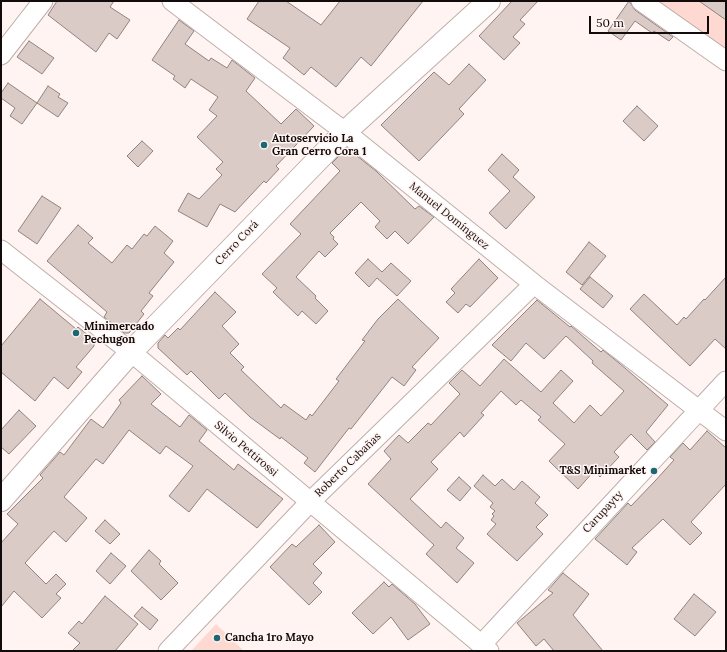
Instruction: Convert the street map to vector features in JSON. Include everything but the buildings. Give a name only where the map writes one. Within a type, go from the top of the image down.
[{"type":"street","points":[[1,55],[43,1]]},
{"type":"street","name":"Manuel Domínguez","points":[[172,1],[346,132],[534,284],[726,431]]},
{"type":"street","name":"Cerro Corá","points":[[1,500],[131,352],[346,132],[489,1]]},
{"type":"street","points":[[641,1],[726,61]]},
{"type":"street","name":"Silvio Pettirossi","points":[[1,250],[131,352],[485,648]]},
{"type":"street","name":"Roberto Cabañas","points":[[168,651],[310,502],[534,284]]},
{"type":"street","name":"Carupayty","points":[[485,648],[699,409],[726,381]]},
{"type":"shaded area","points":[[645,1],[726,1],[726,59]]},
{"type":"shaded area","name":"Cancha 1ro Mayo","points":[[216,624],[244,651],[191,651]]},
{"type":"place","name":"Autoservicio La Gran Cerro Cora 1","points":[[264,145]]},
{"type":"place","name":"Minimercado Pechugon","points":[[76,333]]},
{"type":"place","name":"T&S Minimarket","points":[[654,471]]},
{"type":"place","name":"Cancha 1ro Mayo","points":[[217,638]]}]
